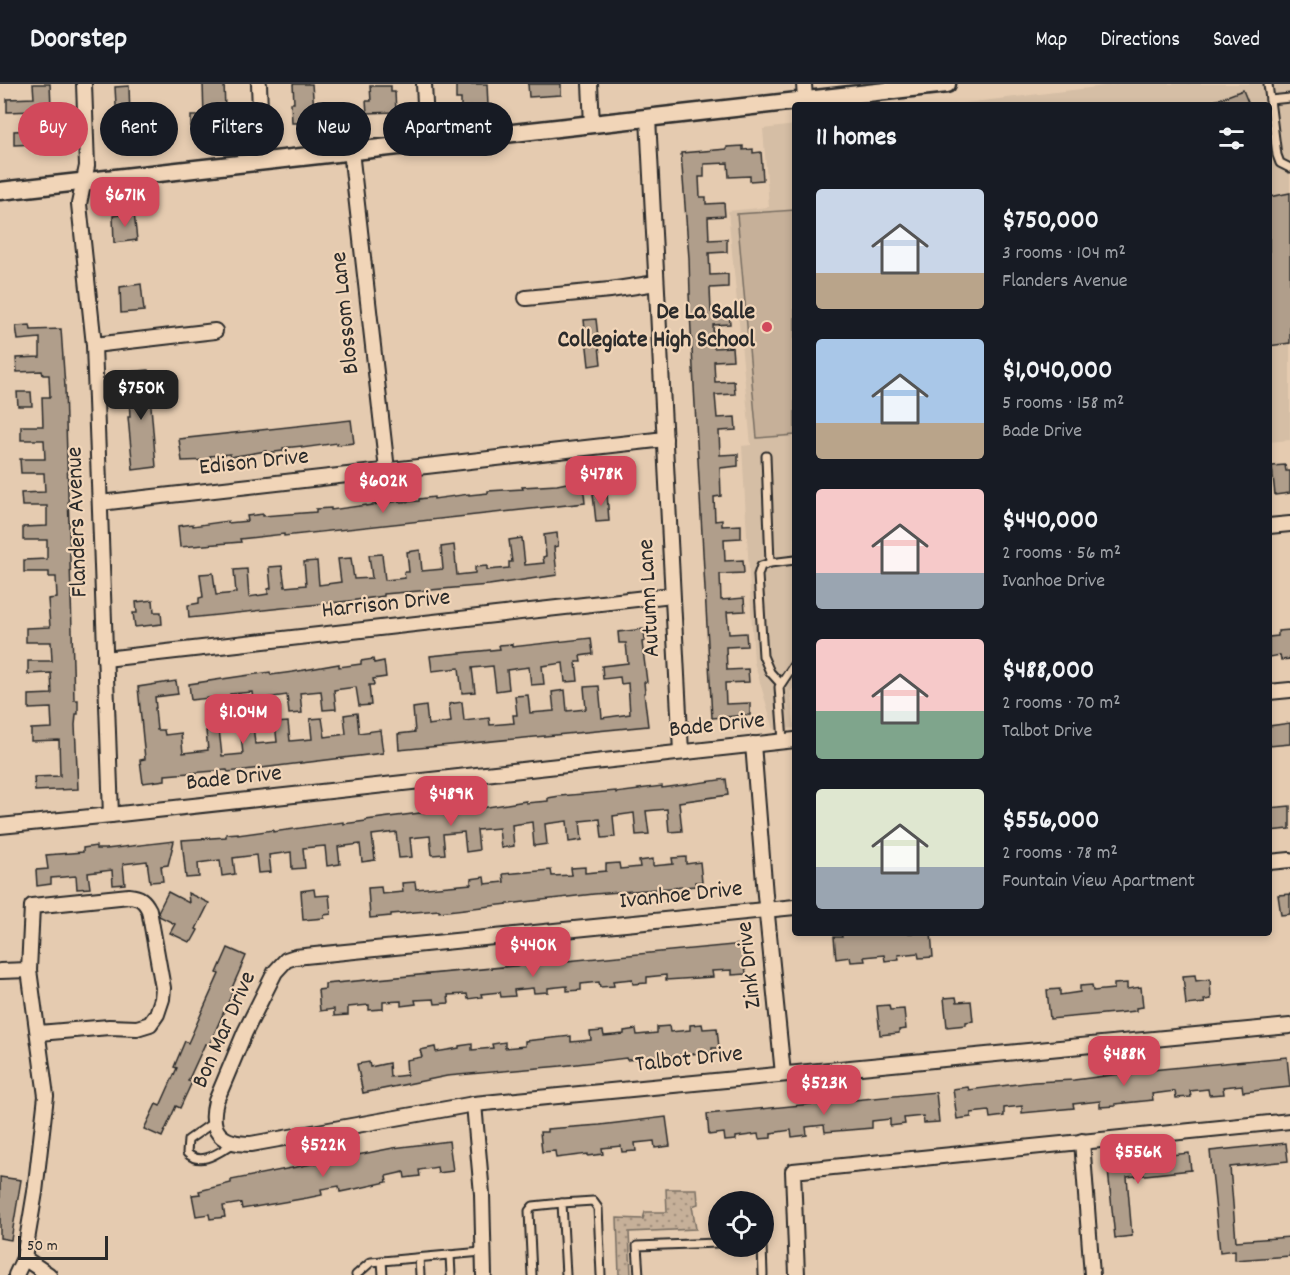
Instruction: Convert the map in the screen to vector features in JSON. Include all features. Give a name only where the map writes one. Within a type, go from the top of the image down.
[{"type":"street","name":"Flanders Avenue","points":[[84,84],[87,166],[79,204],[94,345],[111,815]]},
{"type":"street","points":[[259,84],[261,161]]},
{"type":"street","points":[[424,84],[425,102]]},
{"type":"street","points":[[590,84],[592,124]]},
{"type":"street","points":[[513,133],[648,118],[805,92],[947,84]]},
{"type":"street","name":"Autumn Lane","points":[[648,118],[681,752]]},
{"type":"street","points":[[0,191],[306,156]]},
{"type":"street","name":"Blossom Lane","points":[[352,156],[387,470]]},
{"type":"street","points":[[526,298],[656,283]]},
{"type":"street","points":[[94,345],[215,331]]},
{"type":"street","name":"Edison Drive","points":[[100,503],[665,439]]},
{"type":"street","points":[[1272,526],[1290,524]]},
{"type":"street","name":"Harrison Drive","points":[[105,659],[672,595]]},
{"type":"street","points":[[1272,692],[1290,690]]},
{"type":"street","name":"Bade Drive","points":[[0,826],[789,741]]},
{"type":"street","name":"Zink Drive","points":[[753,744],[783,1074]]},
{"type":"street","points":[[1272,862],[1290,860]]},
{"type":"street","points":[[16,1275],[24,1258],[45,1096],[39,1033],[29,970],[32,906],[129,896],[138,897],[145,902],[149,910],[163,987],[159,1007],[150,1024],[137,1028],[109,1027],[39,1033]]},
{"type":"street","name":"Ivanhoe Drive","points":[[286,960],[308,955],[792,907]]},
{"type":"street","name":"Bon Mar Drive","points":[[214,1122],[216,1101],[245,1032],[275,972],[286,960]]},
{"type":"street","points":[[0,971],[29,970]]},
{"type":"street","name":"Talbot Drive","points":[[233,1144],[251,1144],[474,1104],[1290,1026]]},
{"type":"street","points":[[474,1104],[482,1194],[484,1275]]},
{"type":"street","points":[[797,1275],[793,1171],[1290,1121]]},
{"type":"street","points":[[214,1122],[225,1140],[233,1144]]},
{"type":"street","points":[[1082,1142],[1092,1275]]},
{"type":"street","points":[[24,1258],[49,1275]]},
{"type":"lane","points":[[1268,84],[1270,100],[1290,98]]},
{"type":"lane","points":[[1272,115],[1280,163],[1290,168]]},
{"type":"lane","points":[[766,456],[770,562]]},
{"type":"lane","points":[[780,683],[765,664],[758,575],[761,566],[770,562],[792,560]]},
{"type":"lane","points":[[789,741],[778,693],[780,683],[792,667]]},
{"type":"lane","points":[[214,1122],[188,1140],[187,1153],[202,1160],[233,1144]]},
{"type":"lane","points":[[532,1275],[529,1211],[533,1206],[593,1201],[596,1203],[601,1275]]},
{"type":"lane","points":[[562,1203],[566,1275]]},
{"type":"lane","points":[[639,1275],[637,1246],[708,1243]]},
{"type":"lane","points":[[356,1275],[371,1262],[482,1252]]},
{"type":"lane","points":[[450,1255],[451,1275]]},
{"type":"lane","points":[[419,1257],[420,1275]]},
{"type":"lane","points":[[762,1257],[763,1275]]},
{"type":"lane","points":[[382,1261],[383,1275]]},
{"type":"shaded area","points":[[1121,84],[1290,84],[1290,440],[1272,442],[1272,102],[974,102]]},
{"type":"shaded area","points":[[792,125],[792,690],[790,692],[792,728],[774,730],[754,662],[742,446],[751,445],[728,211],[769,207],[763,129]]},
{"type":"shaded area","name":"De La Salle Collegiate High School","points":[[792,210],[792,435],[757,438],[737,214]]},
{"type":"shaded area","points":[[666,1189],[697,1189],[698,1204],[692,1206],[696,1229],[629,1232],[631,1275],[619,1275],[617,1218],[643,1219],[645,1212],[667,1212]]},
{"type":"building","points":[[33,84],[50,84],[51,102],[18,102],[18,112],[7,112],[7,99],[34,98]]},
{"type":"building","points":[[203,84],[224,84],[225,102],[204,102]]},
{"type":"building","points":[[293,84],[312,84],[313,102],[296,102],[296,123],[292,123],[291,103],[294,103]]},
{"type":"building","points":[[456,84],[487,84],[488,102],[461,102],[461,99],[456,99]]},
{"type":"building","points":[[528,84],[561,84],[561,95],[529,97]]},
{"type":"building","points":[[129,86],[130,102],[116,102],[115,87]]},
{"type":"building","points":[[370,86],[391,86],[391,92],[395,92],[396,102],[383,102],[383,112],[371,113],[371,102],[366,101],[371,101]]},
{"type":"building","points":[[1243,90],[1248,102],[1211,102]]},
{"type":"building","points":[[14,131],[18,131],[18,145],[14,145]]},
{"type":"building","points":[[743,146],[743,150],[753,149],[753,153],[761,152],[763,180],[750,181],[750,176],[729,177],[728,163],[704,164],[704,177],[699,177],[700,197],[706,197],[706,204],[724,203],[725,216],[708,217],[709,240],[727,239],[727,252],[709,253],[710,275],[728,274],[728,287],[710,288],[711,312],[729,311],[730,324],[713,325],[714,348],[732,347],[733,360],[714,361],[715,382],[734,381],[735,394],[715,395],[717,418],[735,417],[736,430],[719,431],[720,455],[738,454],[738,466],[720,468],[721,496],[714,497],[715,521],[722,520],[722,526],[741,525],[741,538],[724,539],[725,561],[743,560],[744,573],[720,574],[721,600],[744,598],[745,611],[727,612],[729,634],[746,633],[747,646],[726,647],[727,670],[748,669],[749,682],[725,683],[726,704],[750,703],[750,715],[712,718],[689,258],[681,153]]},
{"type":"building","points":[[1290,193],[1290,343],[1272,346],[1272,196]]},
{"type":"building","points":[[134,213],[137,240],[114,243],[113,216]]},
{"type":"building","points":[[141,284],[144,311],[121,313],[120,287]]},
{"type":"building","points":[[596,319],[601,364],[589,366],[584,320]]},
{"type":"building","points":[[30,325],[31,330],[61,329],[65,387],[74,700],[78,700],[75,725],[78,789],[35,791],[34,777],[60,776],[59,740],[31,741],[31,729],[52,728],[51,708],[29,709],[29,695],[52,694],[51,673],[28,674],[28,661],[52,661],[51,642],[26,642],[26,628],[50,627],[48,599],[57,598],[56,577],[49,577],[49,572],[24,572],[24,560],[47,559],[47,540],[23,540],[23,527],[47,526],[47,506],[22,506],[21,493],[45,492],[44,473],[21,473],[20,459],[45,459],[44,440],[21,440],[21,426],[43,426],[42,397],[50,397],[49,375],[43,375],[42,371],[17,372],[16,358],[40,357],[40,338],[18,340],[16,326]]},
{"type":"building","points":[[148,370],[156,467],[133,470],[128,417],[130,417],[128,372]]},
{"type":"building","points":[[17,392],[31,392],[32,406],[18,406]]},
{"type":"building","points":[[351,420],[354,443],[302,448],[302,446],[283,448],[283,451],[266,453],[266,451],[230,457],[230,454],[210,456],[211,460],[182,461],[179,439]]},
{"type":"building","points":[[1285,465],[1286,471],[1290,471],[1290,493],[1275,495],[1272,466]]},
{"type":"building","points":[[572,482],[572,485],[583,483],[585,503],[180,547],[178,526],[248,521],[247,516],[263,514],[263,516],[316,512],[316,509],[331,508],[331,510],[400,501],[419,501],[419,499],[434,497],[434,499]]},
{"type":"building","points":[[607,493],[609,521],[596,522],[593,494]]},
{"type":"building","points":[[557,533],[558,546],[554,547],[557,575],[489,585],[384,594],[384,596],[349,601],[189,618],[188,605],[199,603],[199,598],[203,597],[200,574],[213,573],[216,595],[236,593],[234,570],[247,569],[249,597],[268,594],[268,589],[271,588],[269,567],[282,566],[285,587],[306,585],[304,562],[317,561],[319,585],[341,582],[338,559],[351,558],[354,579],[372,578],[369,555],[382,554],[385,580],[405,578],[404,572],[409,572],[407,552],[420,550],[422,571],[443,569],[441,547],[454,545],[457,575],[475,573],[475,567],[487,566],[487,570],[509,568],[509,562],[512,562],[509,540],[522,538],[525,565],[544,563],[543,557],[546,556],[544,535]]},
{"type":"building","points":[[153,600],[154,612],[161,612],[162,624],[135,627],[133,613],[137,613],[136,602]]},
{"type":"building","points":[[644,629],[645,641],[642,642],[647,682],[644,682],[644,693],[648,726],[399,750],[398,734],[415,732],[413,708],[426,706],[428,725],[451,722],[449,704],[462,702],[464,721],[489,718],[490,725],[514,723],[513,715],[517,715],[515,696],[528,695],[530,713],[554,711],[552,692],[565,690],[567,711],[586,709],[584,687],[599,686],[602,718],[630,714],[628,683],[621,684],[620,677],[603,679],[602,666],[628,663],[626,643],[619,643],[618,632]]},
{"type":"building","points":[[1290,630],[1290,659],[1281,660],[1280,655],[1272,656],[1272,637],[1278,636],[1278,631]]},
{"type":"building","points":[[591,638],[593,654],[580,656],[581,662],[576,662],[578,681],[565,682],[563,663],[542,666],[544,684],[531,685],[529,667],[507,670],[509,689],[496,691],[493,666],[472,668],[475,692],[462,693],[459,668],[432,671],[430,656],[500,649],[499,645],[512,644],[512,647]]},
{"type":"building","points":[[373,659],[374,663],[384,661],[386,677],[373,679],[374,685],[369,685],[371,705],[359,706],[356,687],[334,690],[336,709],[323,710],[321,691],[300,693],[302,713],[289,714],[287,695],[266,698],[268,716],[255,717],[252,692],[230,694],[233,720],[220,722],[218,697],[191,700],[189,684],[270,672],[271,675],[339,664],[339,667],[361,664],[361,661]]},
{"type":"building","points":[[176,681],[178,694],[155,697],[157,730],[164,730],[165,735],[181,733],[183,753],[208,750],[206,731],[219,729],[222,756],[243,754],[240,726],[253,725],[255,744],[277,742],[275,723],[288,722],[290,741],[312,739],[310,719],[322,718],[325,737],[346,734],[344,715],[357,713],[359,733],[380,730],[383,753],[228,772],[227,770],[165,775],[165,780],[143,783],[140,760],[145,759],[138,687]]},
{"type":"building","points":[[1290,723],[1290,744],[1272,746],[1272,726]]},
{"type":"building","points":[[726,779],[728,795],[679,802],[682,831],[669,832],[667,809],[646,811],[649,834],[636,835],[634,813],[613,816],[615,837],[602,838],[600,819],[580,821],[582,840],[569,842],[567,821],[545,824],[547,844],[534,846],[532,822],[512,825],[514,846],[501,848],[499,828],[477,830],[479,850],[466,852],[464,832],[443,834],[445,854],[432,855],[430,836],[410,838],[412,857],[399,858],[396,832],[372,835],[375,860],[362,862],[360,844],[338,847],[340,864],[327,866],[325,846],[303,848],[305,868],[292,869],[291,852],[269,855],[271,872],[258,873],[256,855],[233,858],[235,874],[222,876],[220,860],[198,863],[199,877],[186,878],[182,840],[226,837],[226,834],[238,833],[238,835],[273,830],[273,832],[459,808],[548,801],[548,798],[560,796],[616,791],[616,793]]},
{"type":"building","points":[[1290,806],[1290,829],[1272,831],[1272,808]]},
{"type":"building","points":[[174,841],[168,865],[161,866],[163,881],[150,882],[147,861],[123,864],[125,884],[113,885],[112,870],[88,873],[90,888],[77,889],[76,876],[51,878],[51,884],[37,886],[36,870],[48,869],[46,855],[83,852],[83,848],[96,846],[96,849],[106,849]]},
{"type":"building","points":[[686,857],[686,864],[700,862],[702,882],[695,882],[696,886],[594,894],[370,918],[368,888],[381,887],[382,894],[403,892],[402,883],[415,882],[416,889],[471,884],[471,879],[484,877],[485,884],[504,882],[503,874],[551,870],[552,876],[572,875],[571,868],[585,867],[585,873],[606,871],[606,864],[619,863],[620,869],[640,867],[639,861],[653,859],[653,866],[673,864],[672,858]]},
{"type":"building","points":[[314,889],[315,896],[329,895],[331,914],[324,915],[324,918],[303,920],[301,891]]},
{"type":"building","points":[[168,892],[189,903],[188,893],[209,903],[192,941],[189,942],[170,933],[175,924],[159,916],[158,912]]},
{"type":"building","points":[[1290,894],[1290,914],[1281,915],[1278,895]]},
{"type":"building","points":[[931,936],[933,957],[919,958],[918,953],[898,955],[899,959],[885,961],[884,955],[864,957],[865,961],[851,962],[850,957],[836,959],[834,937]]},
{"type":"building","points":[[743,944],[746,974],[732,975],[732,970],[712,971],[713,977],[666,980],[666,975],[647,977],[647,983],[633,984],[632,979],[613,981],[614,986],[600,987],[599,982],[581,984],[581,990],[567,991],[567,986],[548,988],[548,992],[534,993],[533,988],[514,990],[515,996],[501,997],[500,992],[481,994],[482,997],[468,999],[467,994],[448,995],[449,1003],[435,1004],[434,999],[415,1000],[416,1004],[401,1006],[401,1001],[383,1002],[383,1009],[369,1010],[369,1005],[348,1007],[348,1015],[334,1016],[334,1009],[320,1011],[318,990],[325,989],[325,984]]},
{"type":"building","points":[[228,948],[246,956],[209,1045],[205,1044],[188,1081],[192,1082],[180,1108],[176,1106],[162,1137],[144,1129],[156,1104],[160,1106],[177,1068],[174,1067],[185,1041],[188,1043]]},
{"type":"building","points":[[1195,975],[1196,981],[1210,979],[1211,999],[1204,1000],[1205,1003],[1186,1005],[1183,976]]},
{"type":"building","points":[[1127,983],[1127,989],[1141,987],[1143,1007],[1136,1008],[1136,1011],[1050,1019],[1047,990],[1060,989],[1060,995],[1080,992],[1080,986],[1092,985],[1093,991],[1114,989],[1114,984]]},
{"type":"building","points":[[956,997],[957,1002],[971,1001],[973,1021],[966,1022],[966,1025],[947,1027],[944,998]]},
{"type":"building","points":[[889,1005],[890,1010],[904,1009],[906,1029],[899,1030],[899,1033],[880,1035],[877,1006]]},
{"type":"building","points":[[702,1024],[703,1029],[717,1028],[719,1048],[712,1048],[712,1052],[447,1076],[363,1093],[357,1064],[369,1062],[370,1067],[389,1063],[390,1077],[407,1075],[406,1060],[422,1057],[420,1050],[435,1047],[436,1052],[472,1044],[472,1050],[493,1048],[492,1044],[505,1042],[505,1048],[525,1046],[525,1041],[571,1036],[571,1042],[591,1040],[590,1032],[603,1031],[604,1036],[624,1034],[624,1031],[636,1029],[637,1035],[657,1033],[657,1027],[669,1026],[670,1032],[690,1030],[690,1025]]},
{"type":"building","points":[[1287,1057],[1290,1087],[1243,1092],[1242,1085],[1223,1087],[1224,1094],[1209,1095],[1208,1089],[1190,1091],[1191,1097],[1176,1098],[1175,1091],[1152,1094],[1153,1100],[1115,1104],[1115,1106],[1100,1107],[1100,1101],[1073,1104],[1074,1108],[1022,1113],[1022,1106],[1004,1108],[1004,1116],[990,1118],[989,1111],[971,1113],[971,1117],[957,1119],[953,1089],[968,1087],[969,1090],[1034,1082],[1074,1080]]},
{"type":"building","points":[[936,1092],[939,1122],[924,1123],[923,1116],[904,1118],[905,1124],[890,1126],[890,1119],[872,1121],[872,1128],[825,1132],[824,1125],[806,1127],[807,1135],[792,1137],[791,1130],[771,1133],[771,1138],[759,1139],[758,1134],[725,1141],[724,1133],[709,1135],[707,1114]]},
{"type":"building","points":[[666,1117],[670,1146],[655,1148],[654,1141],[635,1143],[636,1151],[622,1152],[621,1146],[602,1148],[603,1154],[556,1158],[555,1151],[542,1152],[540,1132],[547,1132],[547,1129]]},
{"type":"building","points":[[449,1141],[453,1171],[438,1173],[437,1167],[419,1170],[420,1176],[405,1178],[404,1172],[386,1176],[387,1182],[340,1192],[339,1186],[321,1189],[322,1195],[307,1198],[242,1209],[241,1203],[223,1206],[225,1217],[210,1219],[209,1214],[196,1216],[192,1195],[231,1183],[231,1180],[393,1148]]},
{"type":"building","points":[[1286,1143],[1288,1161],[1230,1167],[1236,1241],[1290,1237],[1290,1256],[1235,1260],[1235,1250],[1220,1252],[1210,1151]]},
{"type":"building","points":[[1189,1153],[1191,1170],[1127,1177],[1132,1236],[1115,1238],[1108,1170],[1124,1169],[1123,1160]]},
{"type":"building","points":[[0,1177],[21,1180],[11,1240],[0,1238]]},
{"type":"place","name":"De La Salle Collegiate High School","points":[[767,327]]}]
